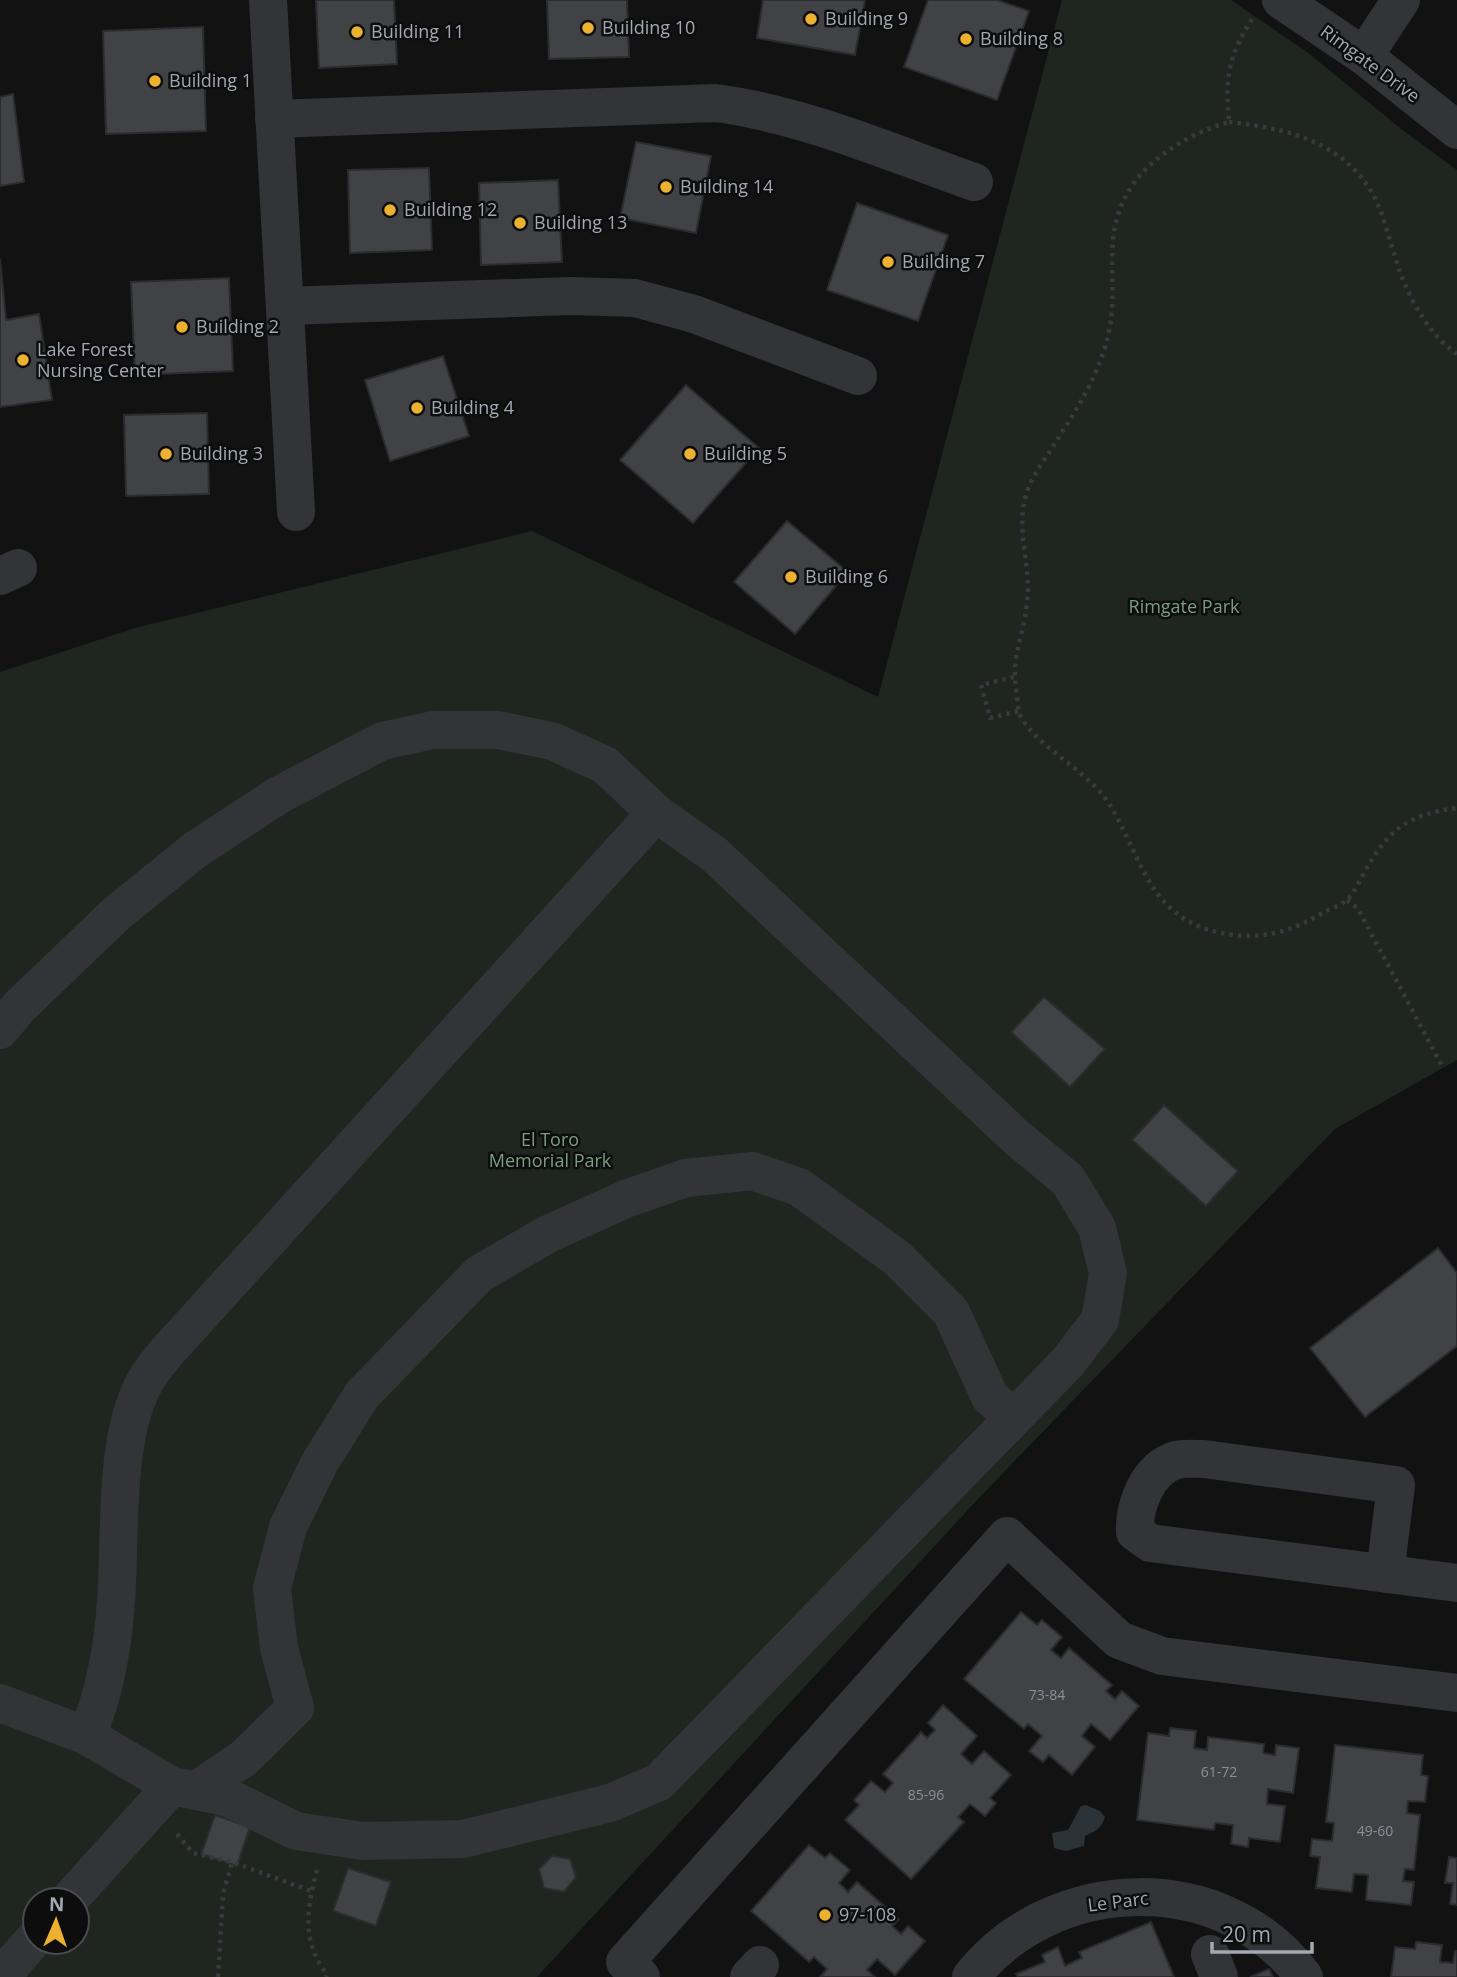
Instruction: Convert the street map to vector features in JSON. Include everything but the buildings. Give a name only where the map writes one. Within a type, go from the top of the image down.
[{"type":"street","points":[[268,0],[296,512]]},
{"type":"street","points":[[1364,56],[1401,0]]},
{"type":"street","name":"Rimgate Drive","points":[[1269,6],[1364,56],[1457,130]]},
{"type":"street","points":[[274,120],[716,103],[751,108],[809,124],[974,182]]},
{"type":"street","points":[[285,306],[571,296],[635,298],[694,314],[858,376]]},
{"type":"street","points":[[0,1030],[19,1007],[116,914],[195,850],[279,795],[382,741],[433,730],[498,730],[552,741],[606,765],[656,813],[715,855],[1006,1128],[1068,1180],[1097,1228],[1108,1273],[1100,1320],[1068,1362],[659,1782],[610,1803],[463,1839],[363,1841],[326,1836],[296,1831],[228,1797],[174,1794],[87,1736],[0,1703]]},
{"type":"street","points":[[87,1736],[102,1702],[109,1665],[124,1459],[132,1413],[145,1380],[165,1354],[656,813]]},
{"type":"street","points":[[83,1886],[174,1794],[244,1758],[295,1708],[279,1648],[272,1588],[288,1527],[320,1462],[355,1406],[415,1337],[479,1274],[548,1234],[628,1198],[686,1178],[752,1171],[799,1187],[897,1258],[951,1312],[990,1397],[1013,1418]]},
{"type":"street","points":[[1385,1574],[1396,1485],[1204,1459],[1175,1460],[1150,1479],[1134,1512],[1135,1532],[1150,1543],[1385,1574],[1457,1583]]},
{"type":"street","points":[[641,1977],[625,1962],[1007,1536],[1119,1640],[1162,1656],[1457,1693]]},
{"type":"street","name":"Le Parc","points":[[971,1977],[1012,1935],[1042,1919],[1083,1906],[1128,1897],[1171,1898],[1222,1910],[1256,1929],[1290,1957],[1304,1977]]},
{"type":"street","points":[[5,1977],[21,1954]]},
{"type":"path","points":[[1228,122],[1229,64],[1234,47],[1269,6]]},
{"type":"path","points":[[1457,354],[1436,340],[1409,294],[1376,197],[1359,172],[1339,154],[1314,140],[1264,126],[1228,122],[1173,148],[1135,182],[1121,208],[1111,249],[1110,329],[1105,346],[1082,402],[1036,472],[1026,496],[1022,545],[1028,577],[1027,604],[1018,638],[1014,677],[1019,711],[1041,739],[1095,784],[1112,808],[1143,874],[1174,912],[1195,923],[1232,934],[1266,936],[1294,929],[1347,900],[1376,852],[1406,821],[1423,813],[1457,808]]},
{"type":"path","points":[[1014,677],[981,685],[990,718],[1019,711]]},
{"type":"path","points":[[1347,900],[1358,909],[1443,1068]]},
{"type":"path","points":[[174,1794],[193,1853],[232,1863],[311,1891]]},
{"type":"path","points":[[326,1836],[311,1891],[308,1933],[312,1949],[327,1974],[326,1977]]},
{"type":"path","points":[[218,1977],[223,1894],[232,1863]]},
{"type":"green space","name":"El Toro Memorial Park","points":[[1062,0],[1231,0],[1307,52],[1405,132],[1457,170],[1457,1060],[1335,1129],[978,1499],[537,1977],[0,1977],[0,672],[135,628],[532,531],[878,697]]},
{"type":"shaded area","points":[[1086,1805],[1100,1811],[1105,1817],[1101,1825],[1085,1836],[1084,1846],[1066,1851],[1054,1848],[1052,1833],[1068,1830],[1081,1806]]},
{"type":"place","name":"Building 9","points":[[811,19]]},
{"type":"place","name":"Building 10","points":[[588,28]]},
{"type":"place","name":"Building 11","points":[[357,32]]},
{"type":"place","name":"Building 8","points":[[966,39]]},
{"type":"place","name":"Building 1","points":[[155,81]]},
{"type":"place","name":"Building 14","points":[[666,187]]},
{"type":"place","name":"Building 12","points":[[390,210]]},
{"type":"place","name":"Building 13","points":[[520,223]]},
{"type":"place","name":"Building 7","points":[[888,262]]},
{"type":"place","name":"Building 2","points":[[182,327]]},
{"type":"place","name":"Lake Forest Nursing Center","points":[[23,360]]},
{"type":"place","name":"Building 4","points":[[417,408]]},
{"type":"place","name":"Building 3","points":[[166,454]]},
{"type":"place","name":"Building 5","points":[[690,454]]},
{"type":"place","name":"Building 6","points":[[791,577]]},
{"type":"place","name":"97-108","points":[[825,1915]]},
{"type":"park label","name":"Rimgate Park","points":[[1184,607]]}]
